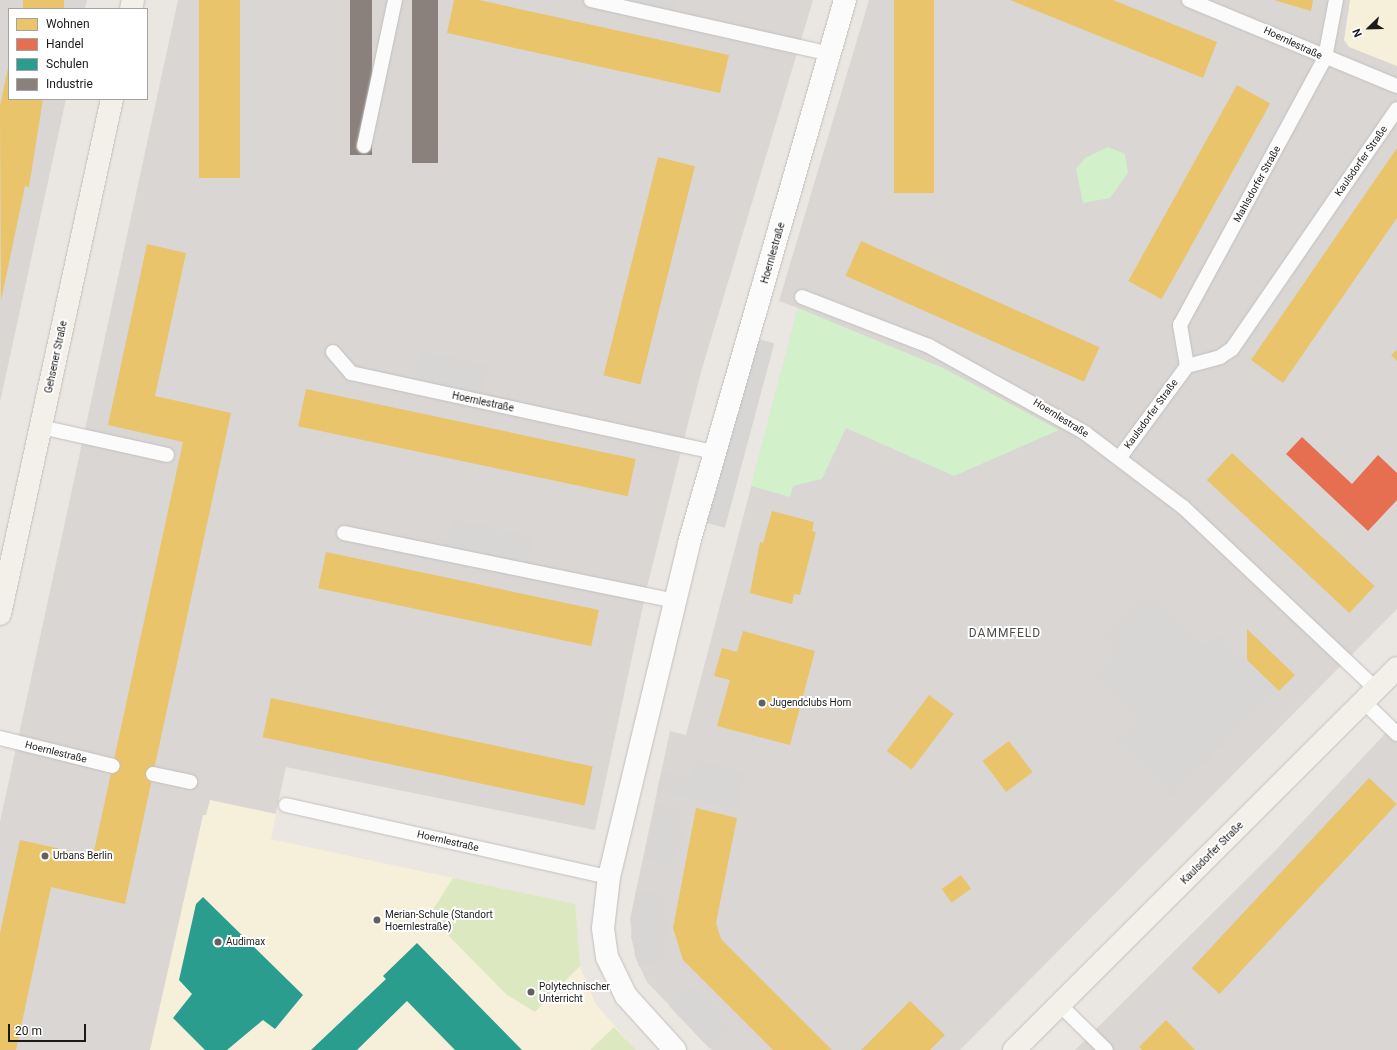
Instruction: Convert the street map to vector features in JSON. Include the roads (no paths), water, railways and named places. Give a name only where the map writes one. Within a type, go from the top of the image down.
[{"type":"main road","name":"Gehsener Straße","points":[[0,614],[112,100]]},
{"type":"main road","name":"Kaulsdorfer Straße","points":[[1014,1050],[1397,668]]},
{"type":"street","name":"Hoernlestraße","points":[[675,1050],[626,996],[607,957],[603,928],[609,877],[674,601],[713,452],[845,0]]},
{"type":"lane","points":[[364,146],[395,0]]},
{"type":"lane","points":[[591,0],[830,54]]},
{"type":"lane","name":"Hoernlestraße","points":[[1189,0],[1254,25],[1325,58],[1397,86]]},
{"type":"lane","name":"Mahlsdorfer Straße","points":[[1187,366],[1180,325],[1325,58],[1336,0]]},
{"type":"lane","name":"Kaulsdorfer Straße","points":[[1397,109],[1232,349],[1220,357],[1187,366],[1120,457],[1253,570],[1370,695],[1397,734]]},
{"type":"lane","name":"Hoernlestraße","points":[[802,297],[929,346],[1034,401],[1120,457]]},
{"type":"lane","name":"Hoernlestraße","points":[[333,352],[352,373],[713,452]]},
{"type":"lane","points":[[41,426],[167,455]]},
{"type":"lane","points":[[344,533],[674,601]]},
{"type":"lane","name":"Hoernlestraße","points":[[0,738],[113,766]]},
{"type":"lane","points":[[153,774],[190,782]]},
{"type":"lane","name":"Hoernlestraße","points":[[286,805],[609,877]]},
{"type":"lane","points":[[1060,1005],[1106,1050]]},
{"type":"place","name":"Jugendclubs Horn","points":[[762,703]]},
{"type":"place","name":"Urbans Berlin","points":[[45,856]]},
{"type":"place","name":"Merian-Schule (Standort Hoernlestraße)","points":[[377,920]]},
{"type":"place","name":"Audimax","points":[[218,942]]},
{"type":"place","name":"Polytechnischer Unterricht","points":[[531,992]]},
{"type":"district","name":"DAMMFELD","points":[[1005,634]]}]
